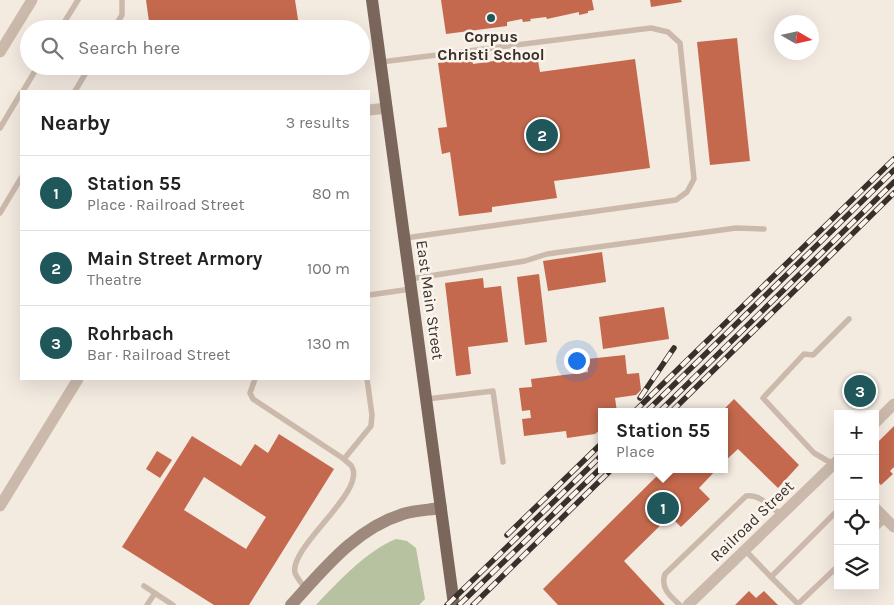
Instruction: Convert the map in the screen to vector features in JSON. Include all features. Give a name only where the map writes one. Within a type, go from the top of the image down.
[{"type":"main road","name":"East Main Street","points":[[372,0],[454,605]]},
{"type":"main road","points":[[291,605],[337,554],[375,524],[405,513],[441,508]]},
{"type":"street","points":[[0,52],[32,0]]},
{"type":"street","points":[[370,110],[387,108]]},
{"type":"street","points":[[0,506],[77,380]]},
{"type":"street","points":[[879,419],[894,404]]},
{"type":"street","name":"Railroad Street","points":[[688,605],[834,466]]},
{"type":"street","points":[[879,511],[890,520]]},
{"type":"lane","points":[[66,20],[78,0]]},
{"type":"lane","points":[[119,20],[122,15],[122,0]]},
{"type":"lane","points":[[381,62],[650,28],[668,32],[680,43],[694,179],[687,192],[676,200],[405,238]]},
{"type":"lane","points":[[23,90],[32,75]]},
{"type":"lane","points":[[76,90],[85,75]]},
{"type":"lane","points":[[0,128],[20,95]]},
{"type":"lane","points":[[0,213],[20,180]]},
{"type":"lane","points":[[370,296],[411,284],[525,261],[547,254],[736,228],[764,229]]},
{"type":"lane","points":[[834,463],[814,453],[763,398],[804,354],[813,355],[849,319]]},
{"type":"lane","points":[[255,380],[250,393],[253,399],[344,459],[352,466],[354,472],[352,482],[296,560],[295,574],[306,589]]},
{"type":"lane","points":[[344,459],[371,426],[372,415],[367,380]]},
{"type":"lane","points":[[427,399],[493,391],[504,462]]},
{"type":"lane","points":[[680,605],[667,593],[664,587],[663,579],[665,574],[746,496],[753,495],[781,515]]},
{"type":"lane","points":[[770,576],[834,514]]},
{"type":"lane","points":[[879,527],[890,520]]},
{"type":"lane","points":[[745,550],[798,604],[834,570]]},
{"type":"lane","points":[[144,586],[173,605]]},
{"type":"lane","points":[[147,605],[155,593]]},
{"type":"green space","points":[[396,539],[407,541],[416,548],[425,599],[419,605],[316,605],[363,559]]},
{"type":"building","points":[[146,0],[295,0],[298,20],[149,20]]},
{"type":"building","name":"Corpus Christi School","points":[[441,0],[592,0],[594,10],[579,15],[579,12],[547,19],[546,17],[530,19],[531,21],[523,22],[522,19],[507,22],[507,26],[446,34]]},
{"type":"building","points":[[650,0],[681,0],[682,2],[651,7]]},
{"type":"building","points":[[737,38],[750,161],[710,165],[697,42]]},
{"type":"building","points":[[537,55],[540,72],[635,59],[650,168],[554,181],[557,198],[492,207],[492,212],[459,216],[450,152],[442,154],[438,128],[447,127],[438,63],[472,58],[473,64]]},
{"type":"building","points":[[602,252],[606,282],[548,291],[543,261]]},
{"type":"building","points":[[539,274],[547,342],[525,345],[517,277]]},
{"type":"building","points":[[483,278],[484,288],[501,286],[508,342],[468,347],[471,374],[456,376],[445,283]]},
{"type":"building","points":[[664,307],[669,339],[603,349],[599,317]]},
{"type":"building","points":[[625,355],[627,374],[639,373],[641,390],[636,395],[615,398],[616,408],[598,408],[598,431],[595,434],[567,438],[566,431],[524,436],[522,419],[531,418],[530,410],[522,411],[519,388],[532,387],[531,379],[588,372],[587,359]]},
{"type":"building","points":[[734,399],[799,465],[778,488],[738,449],[728,458],[728,408],[725,408]]},
{"type":"building","points":[[894,426],[894,467],[890,471],[893,474],[881,485],[879,483],[879,441]]},
{"type":"building","points":[[279,434],[334,469],[249,605],[214,605],[122,547],[192,436],[241,466],[255,444],[268,453]],"holes":[[[204,477],[266,517],[246,549],[184,510]]]},
{"type":"building","points":[[157,451],[172,460],[160,478],[146,469]]},
{"type":"building","points":[[660,473],[713,473],[699,488],[710,499],[681,527],[670,516],[624,561],[665,605],[558,605],[543,589]]},
{"type":"building","points":[[749,591],[756,598],[764,591],[778,605],[735,605]]},
{"type":"railway","points":[[638,408],[894,159]]},
{"type":"railway","points":[[650,408],[894,170]]},
{"type":"railway","points":[[663,408],[894,182]]},
{"type":"railway","points":[[675,408],[894,193]]},
{"type":"railway","points":[[640,398],[674,348]]},
{"type":"railway","points":[[507,535],[598,447]]},
{"type":"railway","points":[[447,605],[598,459]]},
{"type":"railway","points":[[459,605],[598,471]]},
{"type":"railway","points":[[473,605],[608,473]]},
{"type":"place","name":"Corpus Christi School","points":[[491,18]]},
{"type":"place","name":"Main Street Armory","points":[[542,135]]},
{"type":"place","name":"Rohrbach","points":[[860,391]]},
{"type":"place","name":"Station 55","points":[[663,508]]}]
